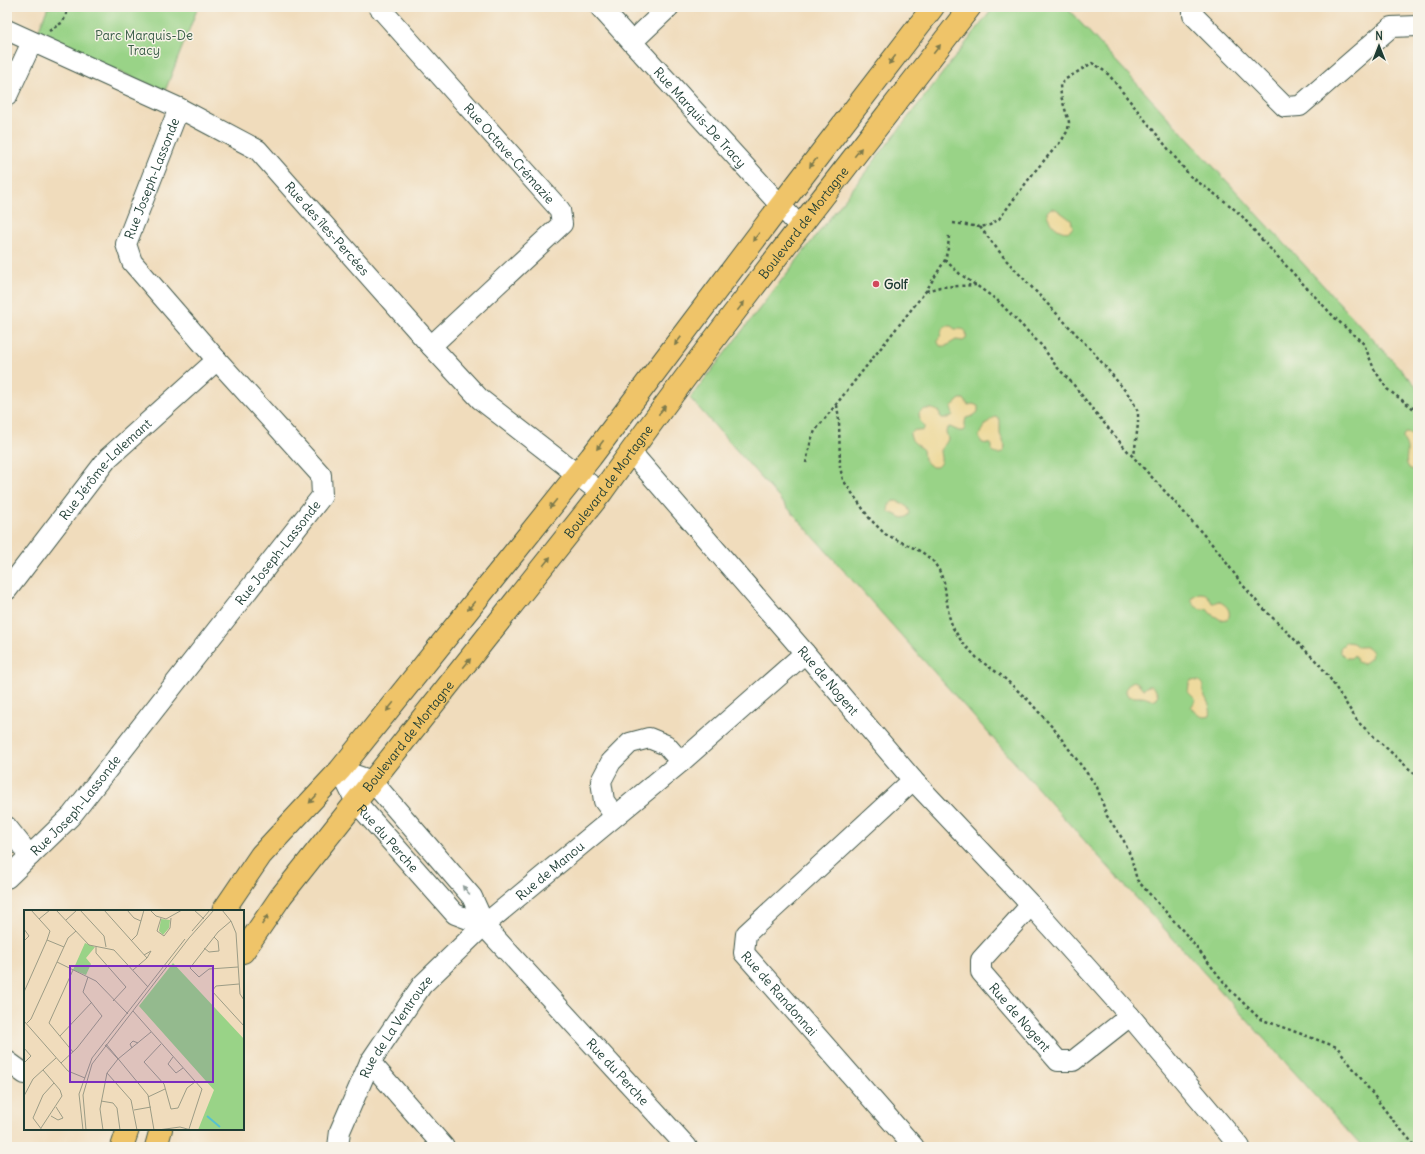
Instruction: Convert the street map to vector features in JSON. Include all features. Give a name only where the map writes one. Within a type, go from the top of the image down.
[{"type":"main road","points":[[224,910],[261,855],[340,770],[577,474],[933,7]]},
{"type":"main road","name":"Boulevard de Mortagne","points":[[244,951],[282,895],[601,494],[800,227],[970,7]]},
{"type":"main road","points":[[122,1147],[128,1130]]},
{"type":"main road","points":[[156,1147],[161,1130]]},
{"type":"street","name":"Rue Octave-Crémazie","points":[[379,7],[560,210],[562,224],[431,346]]},
{"type":"street","name":"Rue Marquis-De Tracy","points":[[600,7],[800,227]]},
{"type":"street","points":[[632,42],[669,7]]},
{"type":"street","points":[[1193,7],[1193,15],[1285,107],[1300,106],[1391,27],[1418,26]]},
{"type":"street","name":"Rue des îles-Percées","points":[[7,30],[179,108],[258,150],[431,346],[480,399],[601,494]]},
{"type":"street","points":[[7,96],[32,42]]},
{"type":"street","name":"Rue Joseph-Lassonde","points":[[7,878],[71,816],[322,496],[322,475],[217,360],[132,262],[126,244],[179,108]]},
{"type":"street","name":"Rue Jérôme-Lalemant","points":[[7,590],[108,458],[217,360]]},
{"type":"street","name":"Rue de Nogent","points":[[631,452],[913,780],[1031,905],[1130,1016],[1240,1147]]},
{"type":"street","name":"Rue de Manou","points":[[484,925],[681,762],[805,653]]},
{"type":"street","points":[[615,816],[604,801],[600,781],[611,762],[630,743],[649,738],[666,745],[681,762]]},
{"type":"street","points":[[340,770],[372,781]]},
{"type":"street","name":"Rue du Perche","points":[[340,770],[356,802],[455,914],[484,925]]},
{"type":"street","name":"Rue de Randonnai","points":[[913,780],[746,934],[744,953],[914,1147]]},
{"type":"street","name":"Rue du Perche","points":[[372,781],[472,897],[484,925],[687,1147]]},
{"type":"street","points":[[7,827],[30,856]]},
{"type":"street","name":"Rue de Nogent","points":[[1031,905],[981,960],[981,972],[1058,1061],[1073,1061],[1130,1016]]},
{"type":"street","name":"Rue de La Ventrouze","points":[[338,1147],[340,1131],[370,1062],[422,984],[484,925]]},
{"type":"street","points":[[7,1061],[24,1073]]},
{"type":"street","points":[[370,1062],[444,1147]]},
{"type":"path","points":[[32,42],[63,22],[69,7]]},
{"type":"path","points":[[953,223],[980,227],[990,225],[999,219],[1035,171],[1062,140],[1068,130],[1069,122],[1061,96],[1060,85],[1066,79],[1092,63],[1099,66],[1109,75],[1190,176],[1241,215],[1263,241],[1335,318],[1364,344],[1380,380],[1395,396],[1418,412]]},
{"type":"path","points":[[980,227],[1006,260],[1094,353],[1132,399],[1138,412],[1138,431],[1134,456]]},
{"type":"path","points":[[806,463],[811,440],[815,431],[926,292],[945,260],[949,235]]},
{"type":"path","points":[[945,260],[960,274],[997,300],[1042,346],[1056,366],[1073,384],[1124,447],[1134,456],[1218,551],[1241,583],[1259,604],[1319,664],[1358,722],[1418,777]]},
{"type":"path","points":[[926,292],[940,287],[976,285]]},
{"type":"path","points":[[837,405],[839,420],[840,467],[843,480],[870,519],[885,534],[922,552],[936,566],[944,582],[949,616],[953,628],[962,642],[978,659],[1002,676],[1029,701],[1054,729],[1089,776],[1097,787],[1107,816],[1124,841],[1131,857],[1137,880],[1184,932],[1231,991],[1260,1019],[1337,1047],[1391,1118],[1416,1147]]},
{"type":"green space","name":"Parc Marquis-De Tracy","points":[[48,7],[198,7],[165,91],[36,36]]},
{"type":"green space","points":[[994,7],[1066,7],[1418,388],[1418,1147],[1362,1147],[1064,818],[690,398]]},
{"type":"sand","points":[[1051,208],[1056,209],[1071,220],[1073,227],[1070,231],[1062,231],[1051,223],[1047,212]]},
{"type":"sand","points":[[946,326],[951,326],[955,329],[966,331],[966,339],[963,341],[956,340],[946,346],[940,346],[938,340],[942,329]]},
{"type":"sand","points":[[960,399],[964,399],[968,405],[973,404],[978,406],[978,412],[973,416],[966,418],[965,428],[963,431],[950,427],[947,428],[946,432],[948,439],[940,450],[940,463],[937,467],[932,467],[924,460],[923,450],[913,441],[910,434],[915,430],[921,431],[924,429],[924,426],[920,421],[919,413],[922,410],[934,409],[940,413],[942,418],[948,418],[953,415],[951,407]]},
{"type":"sand","points":[[995,417],[999,418],[1000,420],[1000,434],[1005,446],[1004,451],[998,454],[992,451],[991,444],[982,443],[979,437],[985,425]]},
{"type":"sand","points":[[1405,433],[1413,434],[1418,443],[1418,468],[1413,470],[1409,468],[1406,460],[1407,450],[1403,436]]},
{"type":"sand","points":[[896,501],[907,506],[910,513],[907,517],[903,518],[889,512],[888,508],[890,504]]},
{"type":"sand","points":[[1199,593],[1206,594],[1212,603],[1218,601],[1225,605],[1229,612],[1229,617],[1221,620],[1210,613],[1207,609],[1196,607],[1193,603],[1192,597]]},
{"type":"sand","points":[[1346,642],[1353,643],[1358,647],[1368,648],[1372,653],[1371,658],[1362,664],[1357,662],[1354,655],[1351,658],[1346,658],[1340,652],[1340,648]]},
{"type":"sand","points":[[1191,680],[1199,681],[1203,685],[1203,693],[1210,708],[1210,716],[1204,717],[1199,715],[1191,707],[1196,700],[1188,692]]},
{"type":"sand","points":[[1134,681],[1143,689],[1148,686],[1152,686],[1158,694],[1157,698],[1151,699],[1128,696],[1126,692],[1127,686]]},
{"type":"place","name":"Golf","points":[[876,284]]}]
